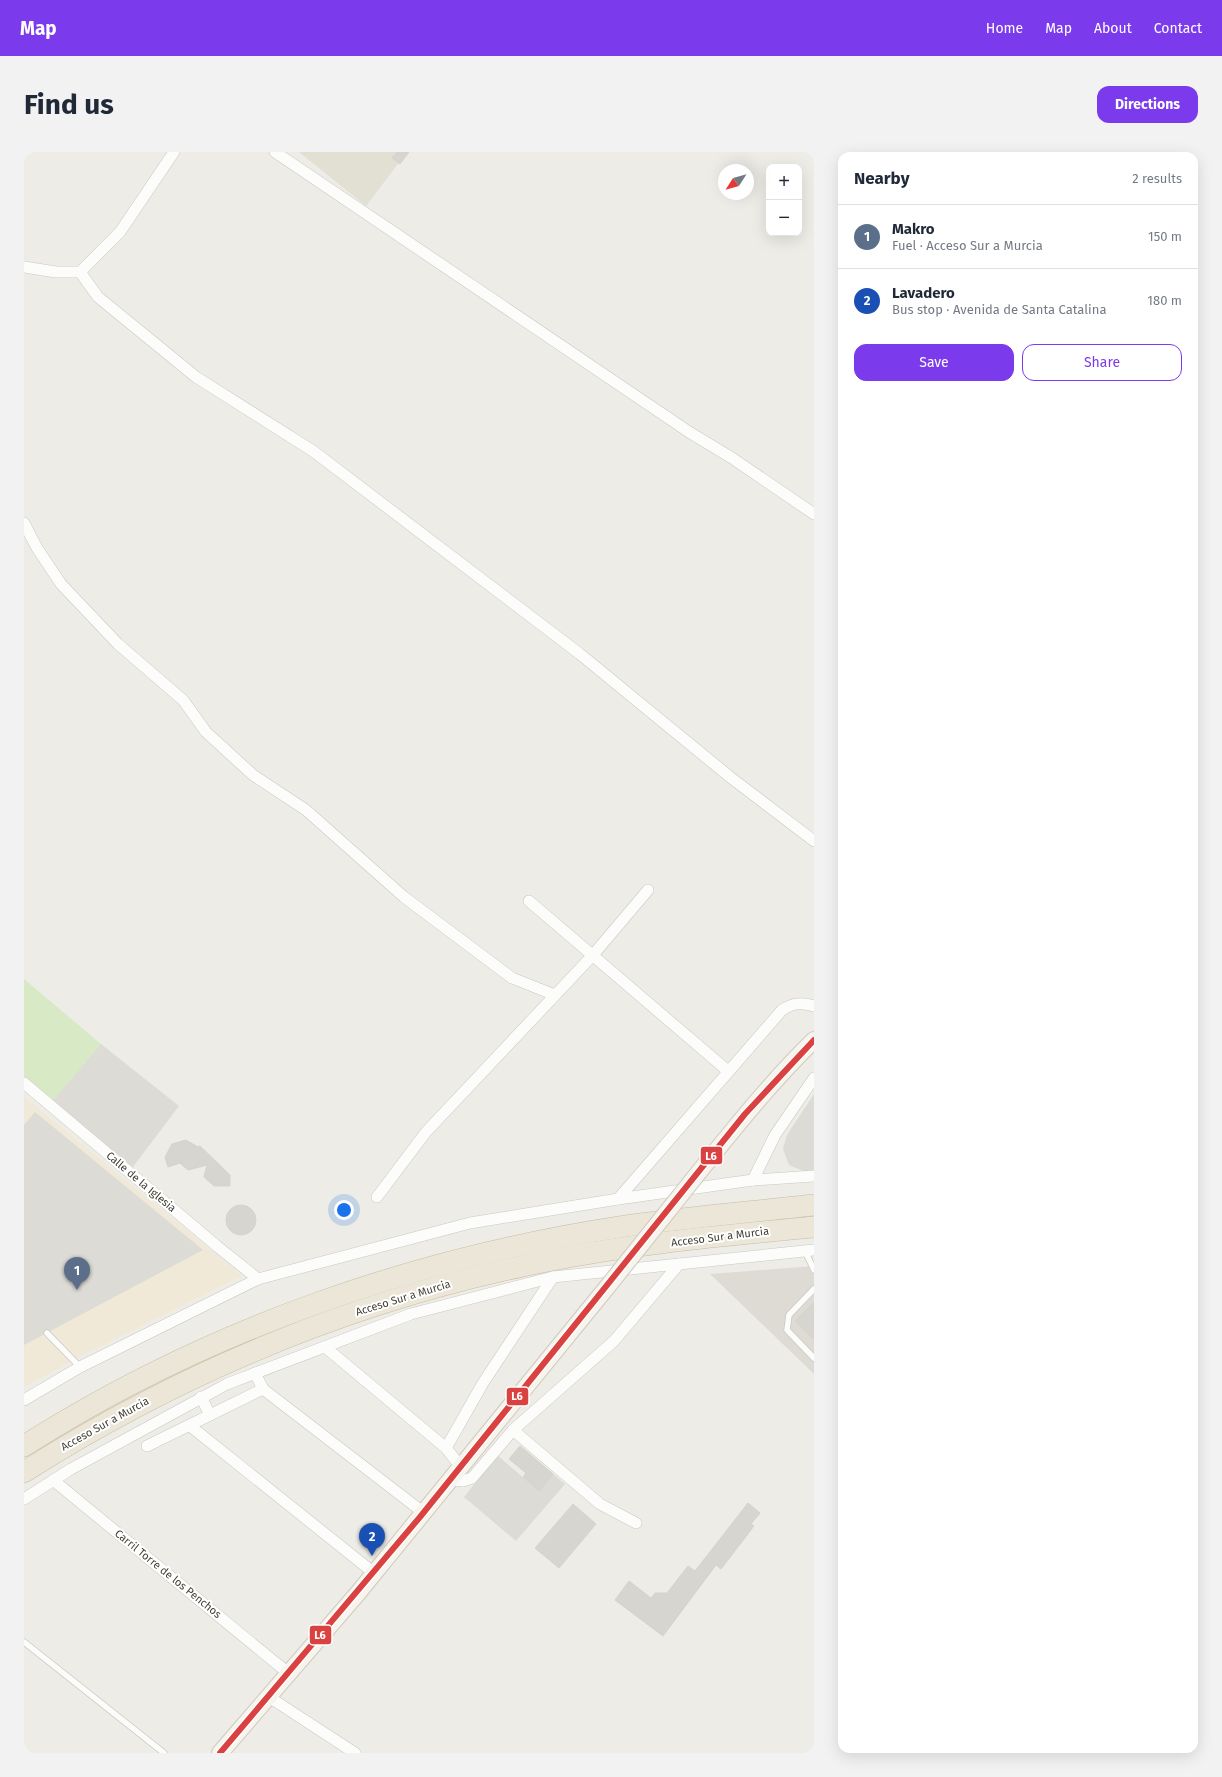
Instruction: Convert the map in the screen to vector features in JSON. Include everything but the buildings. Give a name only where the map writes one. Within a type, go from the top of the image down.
[{"type":"highway","name":"Acceso Sur a Murcia","points":[[24,1446],[101,1400],[212,1345],[291,1312],[387,1279],[468,1257],[577,1234],[641,1224],[814,1205]]},
{"type":"highway","name":"Acceso Sur a Murcia","points":[[24,1472],[108,1421],[194,1378],[297,1333],[393,1300],[480,1276],[566,1257],[687,1240],[814,1227]]},
{"type":"main road","points":[[220,1753],[424,1513],[707,1162],[764,1094],[814,1040]]},
{"type":"street","points":[[24,267],[56,272],[80,272],[120,232],[174,152]]},
{"type":"street","points":[[275,152],[689,432],[732,458],[814,514]]},
{"type":"street","points":[[80,272],[98,297],[196,377],[313,451],[580,654],[730,777],[814,841]]},
{"type":"street","points":[[24,522],[37,548],[61,584],[118,644],[183,700],[206,732],[253,776],[306,810],[404,897],[512,978],[555,995]]},
{"type":"street","points":[[377,1197],[426,1132],[593,956],[648,890]]},
{"type":"street","points":[[529,901],[728,1071]]},
{"type":"street","points":[[618,1199],[782,1010],[792,1003],[814,1006]]},
{"type":"street","points":[[753,1180],[776,1135],[814,1078]]},
{"type":"street","name":"Calle de la Iglesia","points":[[24,1083],[258,1279]]},
{"type":"street","points":[[24,1400],[80,1367],[258,1279],[470,1223],[618,1199],[753,1180],[814,1176]]},
{"type":"street","points":[[24,1499],[53,1480],[227,1384],[411,1314],[553,1277],[809,1251]]},
{"type":"street","points":[[451,1480],[463,1481],[472,1478],[512,1430],[614,1341],[679,1264]]},
{"type":"street","points":[[446,1448],[483,1383],[553,1277]]},
{"type":"street","points":[[325,1347],[446,1448],[461,1467]]},
{"type":"street","points":[[255,1373],[263,1389],[424,1513]]},
{"type":"street","points":[[147,1446],[263,1389]]},
{"type":"street","points":[[201,1397],[210,1415]]},
{"type":"street","points":[[189,1425],[374,1573]]},
{"type":"street","points":[[512,1430],[600,1504],[636,1523]]},
{"type":"street","name":"Carril Torre de los Penchos","points":[[53,1480],[282,1668]]},
{"type":"street","points":[[269,1697],[355,1753]]},
{"type":"lane","points":[[809,1251],[814,1270]]},
{"type":"lane","points":[[814,1290],[789,1315],[787,1330],[814,1358]]},
{"type":"lane","points":[[47,1333],[80,1367]]},
{"type":"lane","points":[[24,1642],[164,1753]]},
{"type":"shaded area","points":[[299,152],[407,152],[366,206]]},
{"type":"shaded area","points":[[101,1044],[179,1106],[129,1172],[50,1104]]},
{"type":"shaded area","points":[[814,1094],[814,1171],[803,1171],[789,1165],[783,1149],[787,1135]]},
{"type":"shaded area","points":[[24,1097],[242,1276],[87,1353],[24,1387]]},
{"type":"shaded area","points":[[35,1112],[203,1250],[24,1345],[24,1125]]},
{"type":"shaded area","points":[[814,1266],[814,1374],[710,1274]]},
{"type":"shaded area","points":[[497,1455],[539,1491],[553,1474],[565,1484],[516,1541],[464,1497]]},
{"type":"green space","points":[[24,979],[101,1044],[50,1104],[24,1083]]},
{"type":"transit line","name":"L6","points":[[220,1753],[420,1517],[745,1114],[814,1040]]},
{"type":"place","name":"Makro","points":[[77,1290]]},
{"type":"place","name":"Lavadero","points":[[372,1556]]}]
